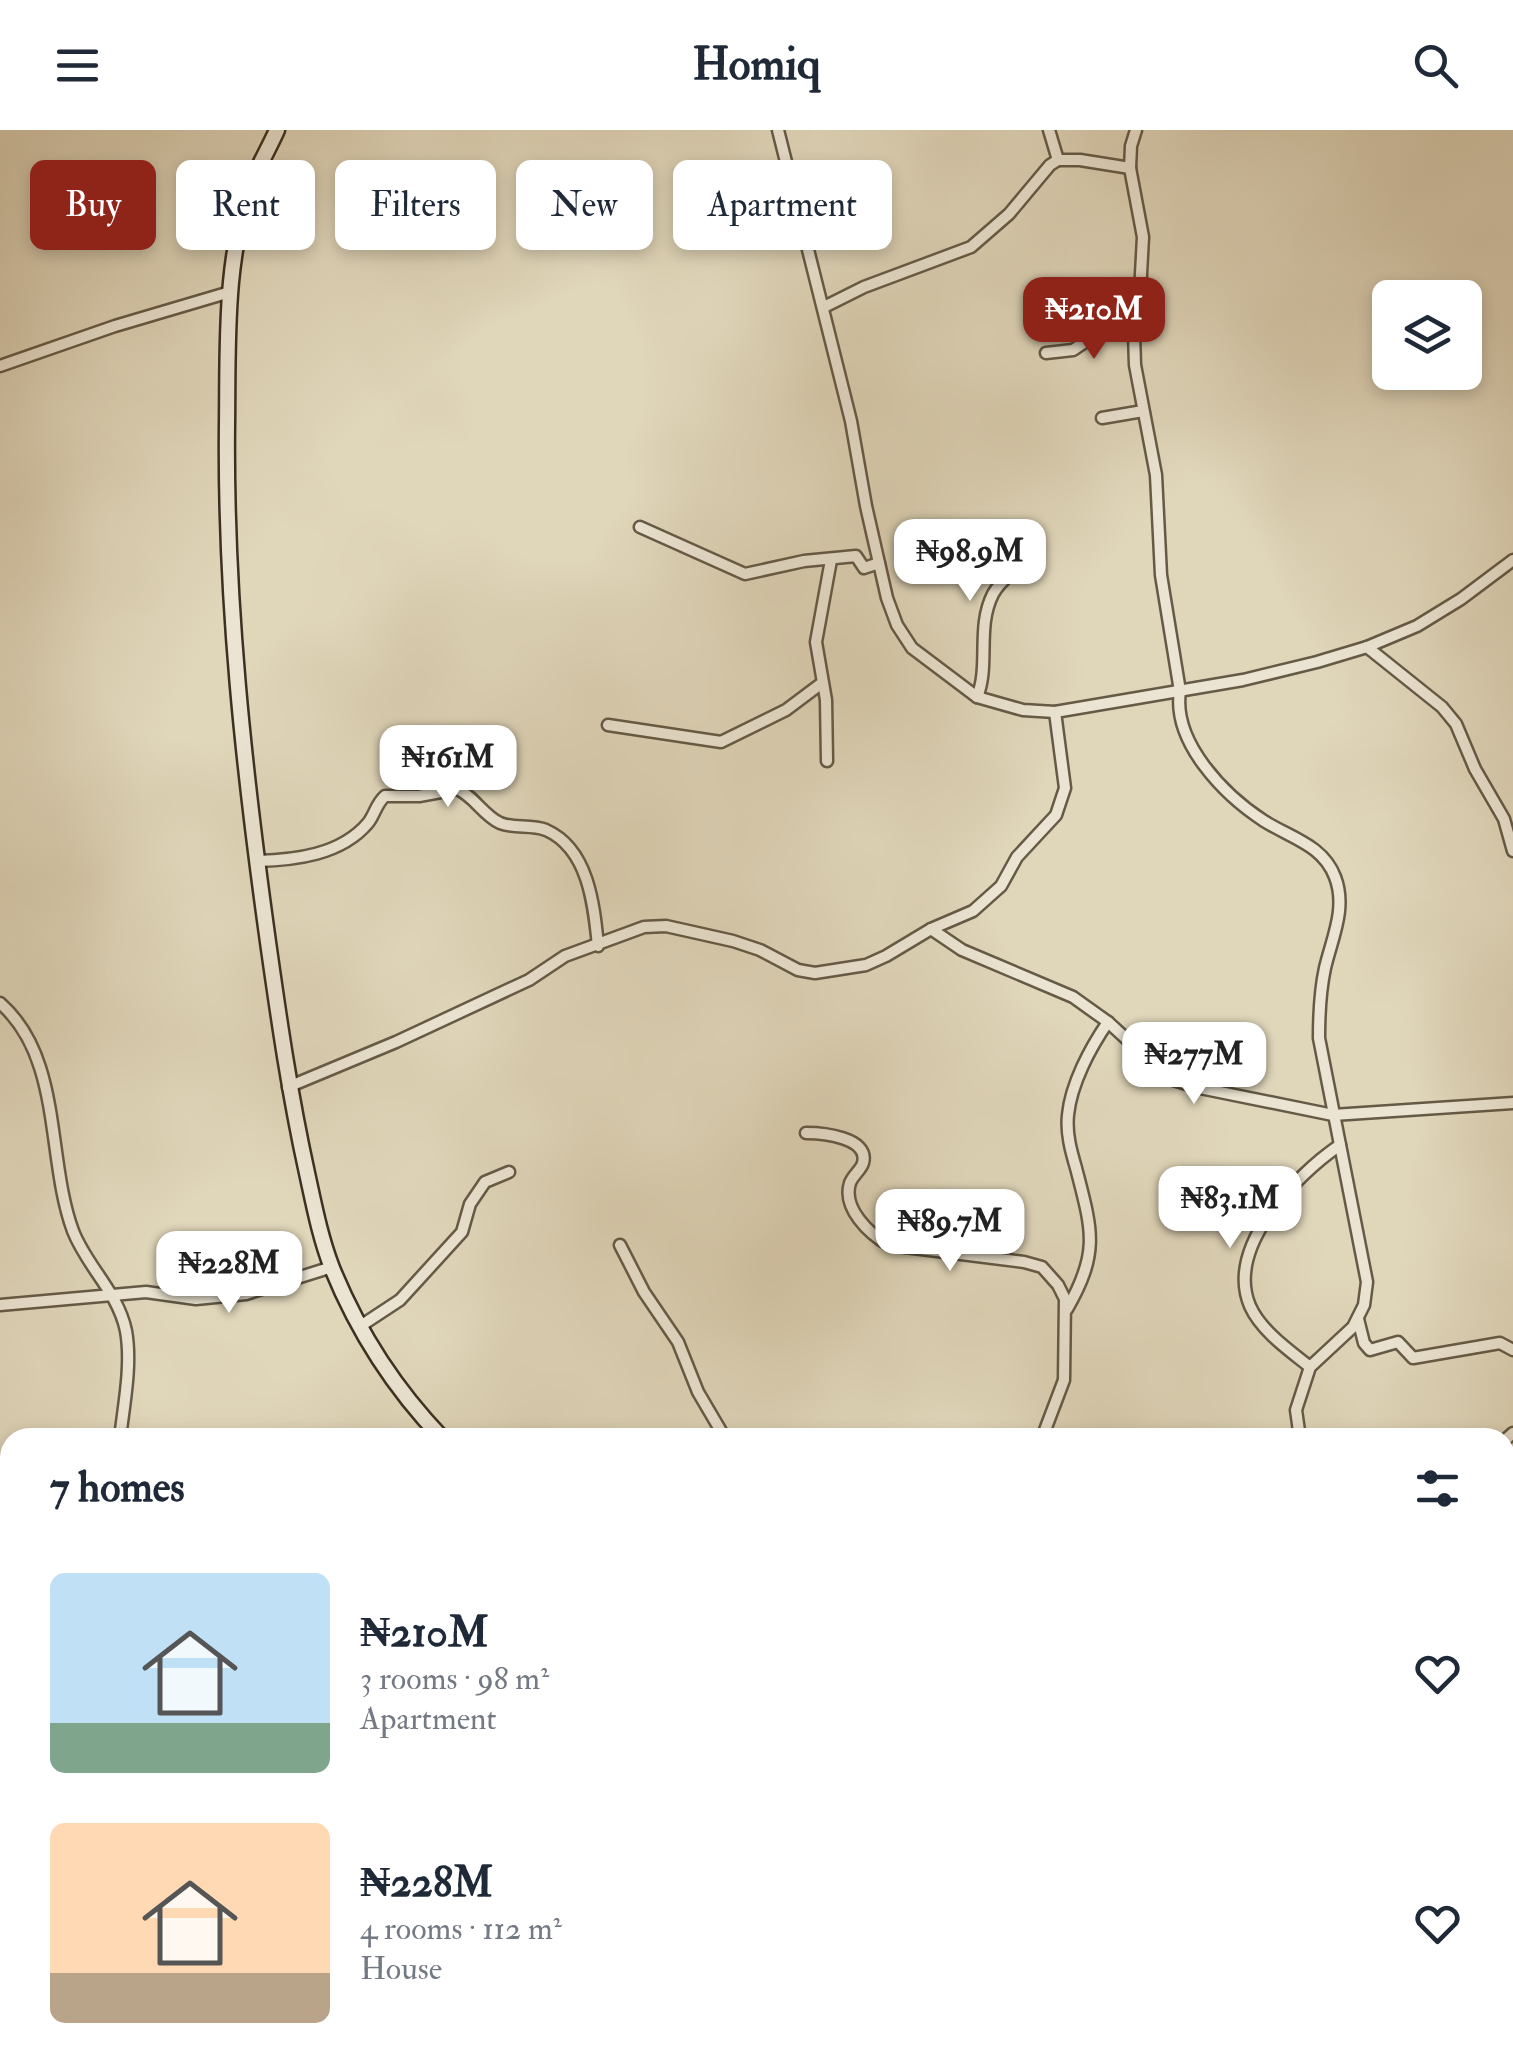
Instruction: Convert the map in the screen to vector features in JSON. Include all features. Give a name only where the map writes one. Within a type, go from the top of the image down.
[{"type":"main road","points":[[277,130],[253,180],[237,240],[230,292],[226,500],[236,690],[288,1087],[320,1230],[359,1327],[392,1381],[433,1428]]},
{"type":"street","points":[[778,130],[824,307],[890,609],[912,648],[977,697],[1022,710],[1055,712],[1243,680],[1367,648],[1430,619],[1513,560]]},
{"type":"street","points":[[1049,130],[1058,160]]},
{"type":"street","points":[[1136,130],[1130,168],[1144,236],[1135,365],[1156,475],[1161,575],[1180,690],[1177,708],[1202,761],[1219,783],[1263,820],[1315,848],[1328,863],[1339,889],[1338,919],[1323,980],[1320,1054],[1365,1266],[1366,1293],[1358,1319],[1310,1367],[1296,1410],[1299,1428]]},
{"type":"street","points":[[824,307],[987,237],[1038,177],[1058,160],[1130,168]]},
{"type":"street","points":[[0,366],[230,292]]},
{"type":"street","points":[[1046,353],[1074,350],[1098,333],[1136,327]]},
{"type":"street","points":[[1102,418],[1143,411]]},
{"type":"street","points":[[640,527],[744,574],[804,561],[856,556],[864,568],[879,563]]},
{"type":"street","points":[[977,697],[984,681],[982,656],[993,594],[1026,562],[1034,537]]},
{"type":"street","points":[[827,761],[826,700],[816,642],[831,560]]},
{"type":"street","points":[[1367,648],[1442,708],[1456,724],[1504,819],[1513,850]]},
{"type":"street","points":[[608,725],[721,742],[786,710],[822,683]]},
{"type":"street","points":[[288,1087],[396,1042],[529,980],[565,956],[598,946],[622,933],[666,926],[733,940],[798,970],[815,972],[866,965],[973,911],[1001,886],[1017,857],[1056,814],[1066,788],[1055,712]]},
{"type":"street","points":[[257,861],[296,860],[331,847],[367,824],[385,796],[419,796],[457,789],[501,823],[544,829],[567,847],[579,861],[587,881],[598,946]]},
{"type":"street","points":[[931,929],[962,950],[1073,998],[1108,1022],[1170,1079],[1200,1088],[1333,1114],[1513,1102]]},
{"type":"street","points":[[0,1003],[19,1021],[34,1052],[74,1233],[112,1294],[127,1337],[121,1428]]},
{"type":"street","points":[[1064,1314],[1085,1276],[1091,1245],[1069,1140],[1068,1114],[1073,1090],[1108,1022]]},
{"type":"street","points":[[806,1133],[834,1134],[853,1144],[862,1156],[863,1162],[848,1186],[848,1198],[876,1238],[890,1245],[1001,1258],[1042,1267],[1058,1285],[1065,1299],[1064,1380],[1046,1428]]},
{"type":"street","points":[[1310,1367],[1273,1335],[1251,1307],[1246,1278],[1252,1244],[1261,1226],[1314,1163],[1340,1146]]},
{"type":"street","points":[[359,1327],[400,1300],[462,1232],[470,1204],[486,1182],[509,1172]]},
{"type":"street","points":[[620,1245],[644,1292],[678,1342],[698,1392],[719,1428]]},
{"type":"street","points":[[0,1305],[146,1292],[196,1299],[246,1294],[332,1266]]},
{"type":"street","points":[[1358,1319],[1364,1343],[1370,1350],[1398,1342],[1413,1358],[1500,1343],[1513,1350]]}]
